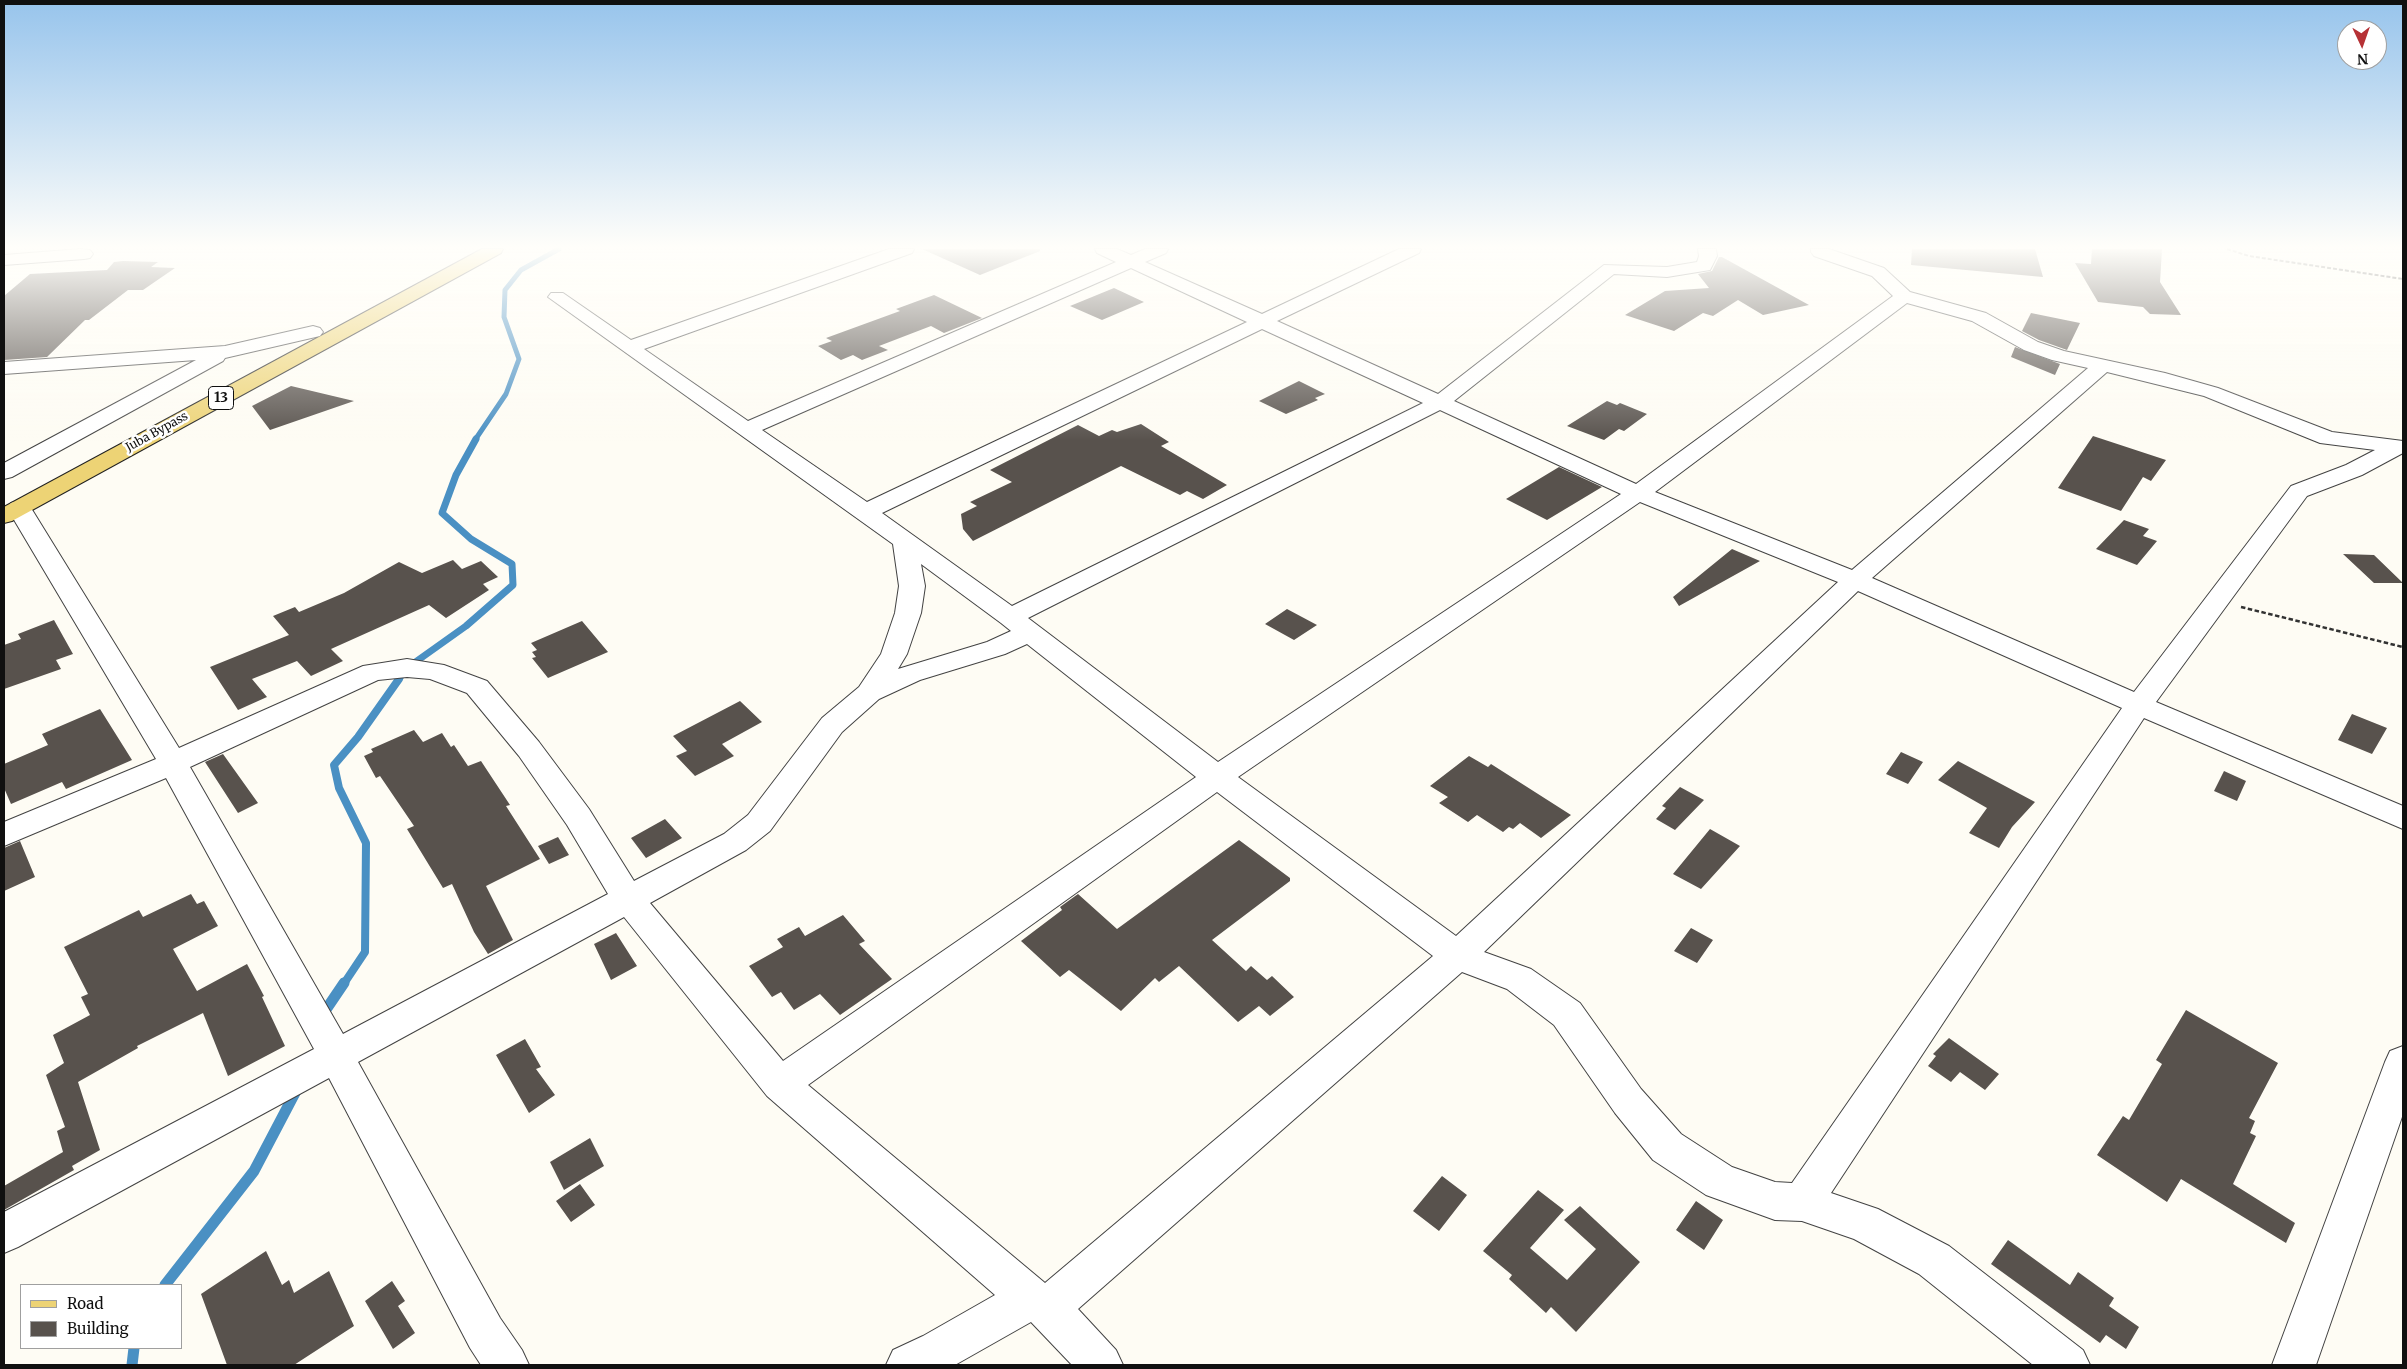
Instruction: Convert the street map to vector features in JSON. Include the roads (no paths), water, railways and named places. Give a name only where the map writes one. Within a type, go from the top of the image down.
[{"type":"main road","name":"Juba Bypass","points":[[9,507],[349,313]]},
{"type":"main road","name":"Juba Bypass","points":[[9,507],[376,313]]},
{"type":"street","points":[[580,313],[865,512],[1020,625],[1217,777],[1457,956],[1519,979],[1567,1014],[1628,1101],[1667,1147],[1720,1182],[1775,1201],[1802,1202],[1864,1223],[1934,1260],[2068,1365]]},
{"type":"street","points":[[630,348],[728,313]]},
{"type":"street","points":[[747,429],[1013,313]]},
{"type":"street","points":[[1246,313],[1638,493],[1855,580],[2139,705],[2403,818]]},
{"type":"street","points":[[865,512],[1277,313]]},
{"type":"street","points":[[4,1233],[735,842],[759,823],[832,725],[869,693],[910,674],[996,648],[1020,625],[1440,402],[1554,313]]},
{"type":"street","points":[[780,1084],[1217,777],[1638,493],[1881,313]]},
{"type":"street","points":[[1964,313],[1979,317],[2031,346],[2060,356],[2165,379],[2211,392],[2328,438],[2400,447]]},
{"type":"street","points":[[4,368],[225,352],[313,332]]},
{"type":"street","points":[[4,472],[225,352]]},
{"type":"street","points":[[908,1365],[1040,1303],[1457,956],[1855,580],[2103,366]]},
{"type":"street","points":[[1802,1202],[2139,705],[2299,491],[2354,470],[2400,447]]},
{"type":"street","points":[[9,507],[173,763],[485,1333],[507,1365]]},
{"type":"street","points":[[869,693],[894,654],[908,614],[912,586],[905,541]]},
{"type":"street","points":[[4,835],[173,763],[325,692],[373,672],[407,668],[434,670],[477,687],[529,749],[567,802],[628,899],[780,1084],[1040,1303],[1102,1365]]},
{"type":"street","points":[[2294,1365],[2403,1062]]},
{"type":"waterway","points":[[475,440],[506,394],[519,359],[504,313]]},
{"type":"waterway","points":[[398,680],[407,668],[466,626],[513,585],[512,564],[471,539],[442,513],[456,475],[476,439]]},
{"type":"waterway","points":[[343,985],[365,952],[366,843],[339,788],[334,765],[358,737],[399,679]]},
{"type":"waterway","points":[[323,1014],[344,983]]},
{"type":"waterway","points":[[166,1284],[254,1171],[296,1091]]},
{"type":"waterway","points":[[132,1365],[134,1349]]}]
